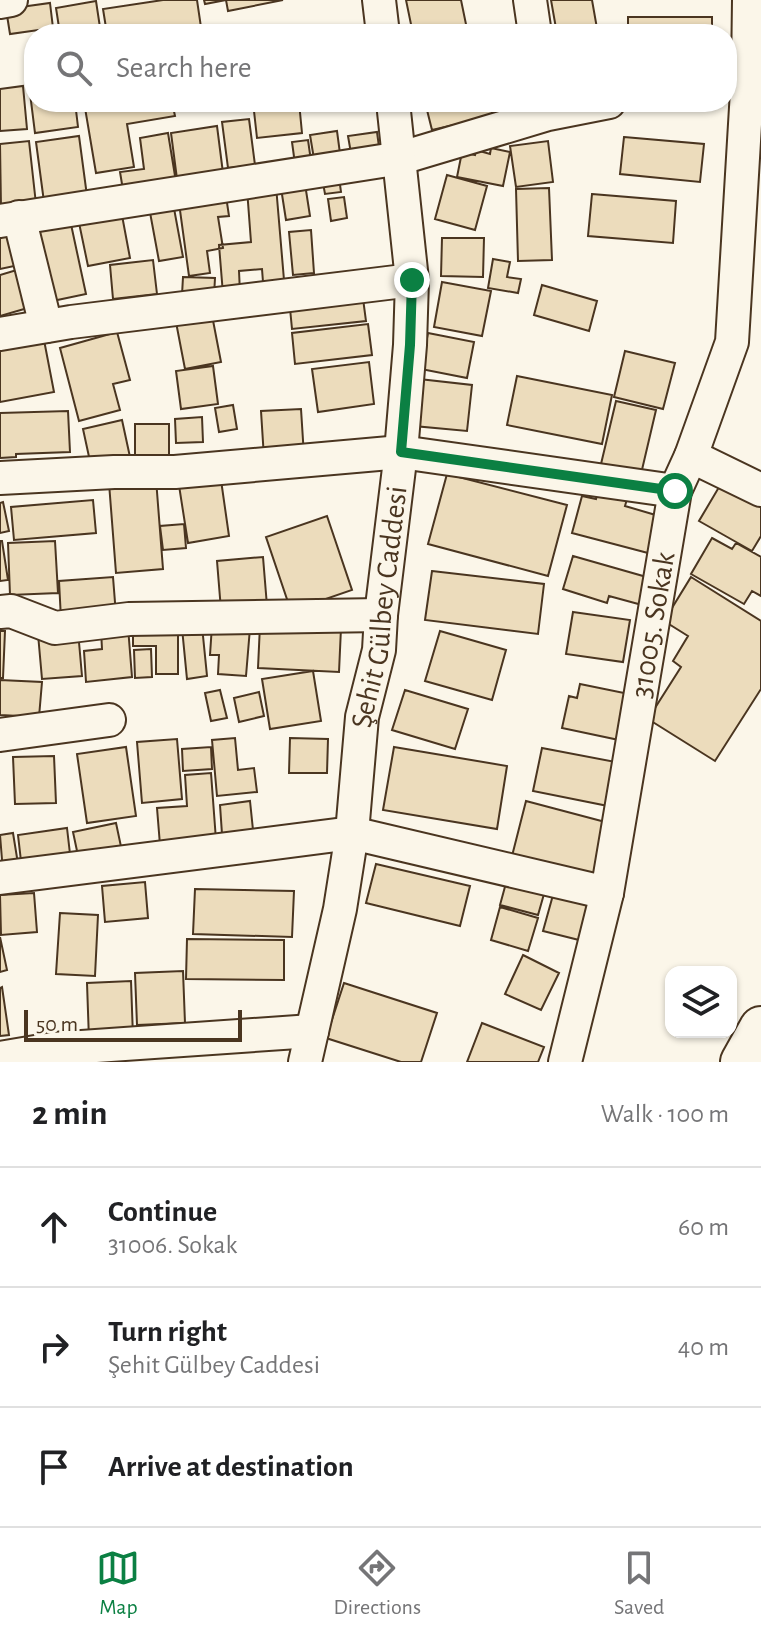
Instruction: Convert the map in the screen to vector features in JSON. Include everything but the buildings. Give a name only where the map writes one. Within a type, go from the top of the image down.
[{"type":"main road","points":[[742,1062],[761,1028]]},
{"type":"street","points":[[0,2],[11,0]]},
{"type":"street","points":[[379,0],[382,24]]},
{"type":"street","points":[[530,0],[534,24]]},
{"type":"street","name":"31005. Sokak","points":[[565,1062],[607,893],[675,491],[691,456],[732,342],[749,0]]},
{"type":"street","name":"Şehit Gülbey Caddesi","points":[[305,1062],[340,909],[352,833],[362,717],[379,650],[401,452],[412,280],[394,112]]},
{"type":"street","points":[[46,326],[10,219],[401,158],[535,112]]},
{"type":"street","points":[[0,334],[412,280]]},
{"type":"street","points":[[0,478],[175,472],[401,452],[675,491]]},
{"type":"street","points":[[691,456],[761,490]]},
{"type":"street","points":[[0,612],[11,611],[55,628],[129,619],[381,615]]},
{"type":"street","points":[[0,735],[109,720]]},
{"type":"street","points":[[0,878],[352,833],[607,893]]},
{"type":"street","points":[[0,1058],[53,1049],[312,1031]]},
{"type":"route","points":[[412,280],[401,452],[675,491]]}]
